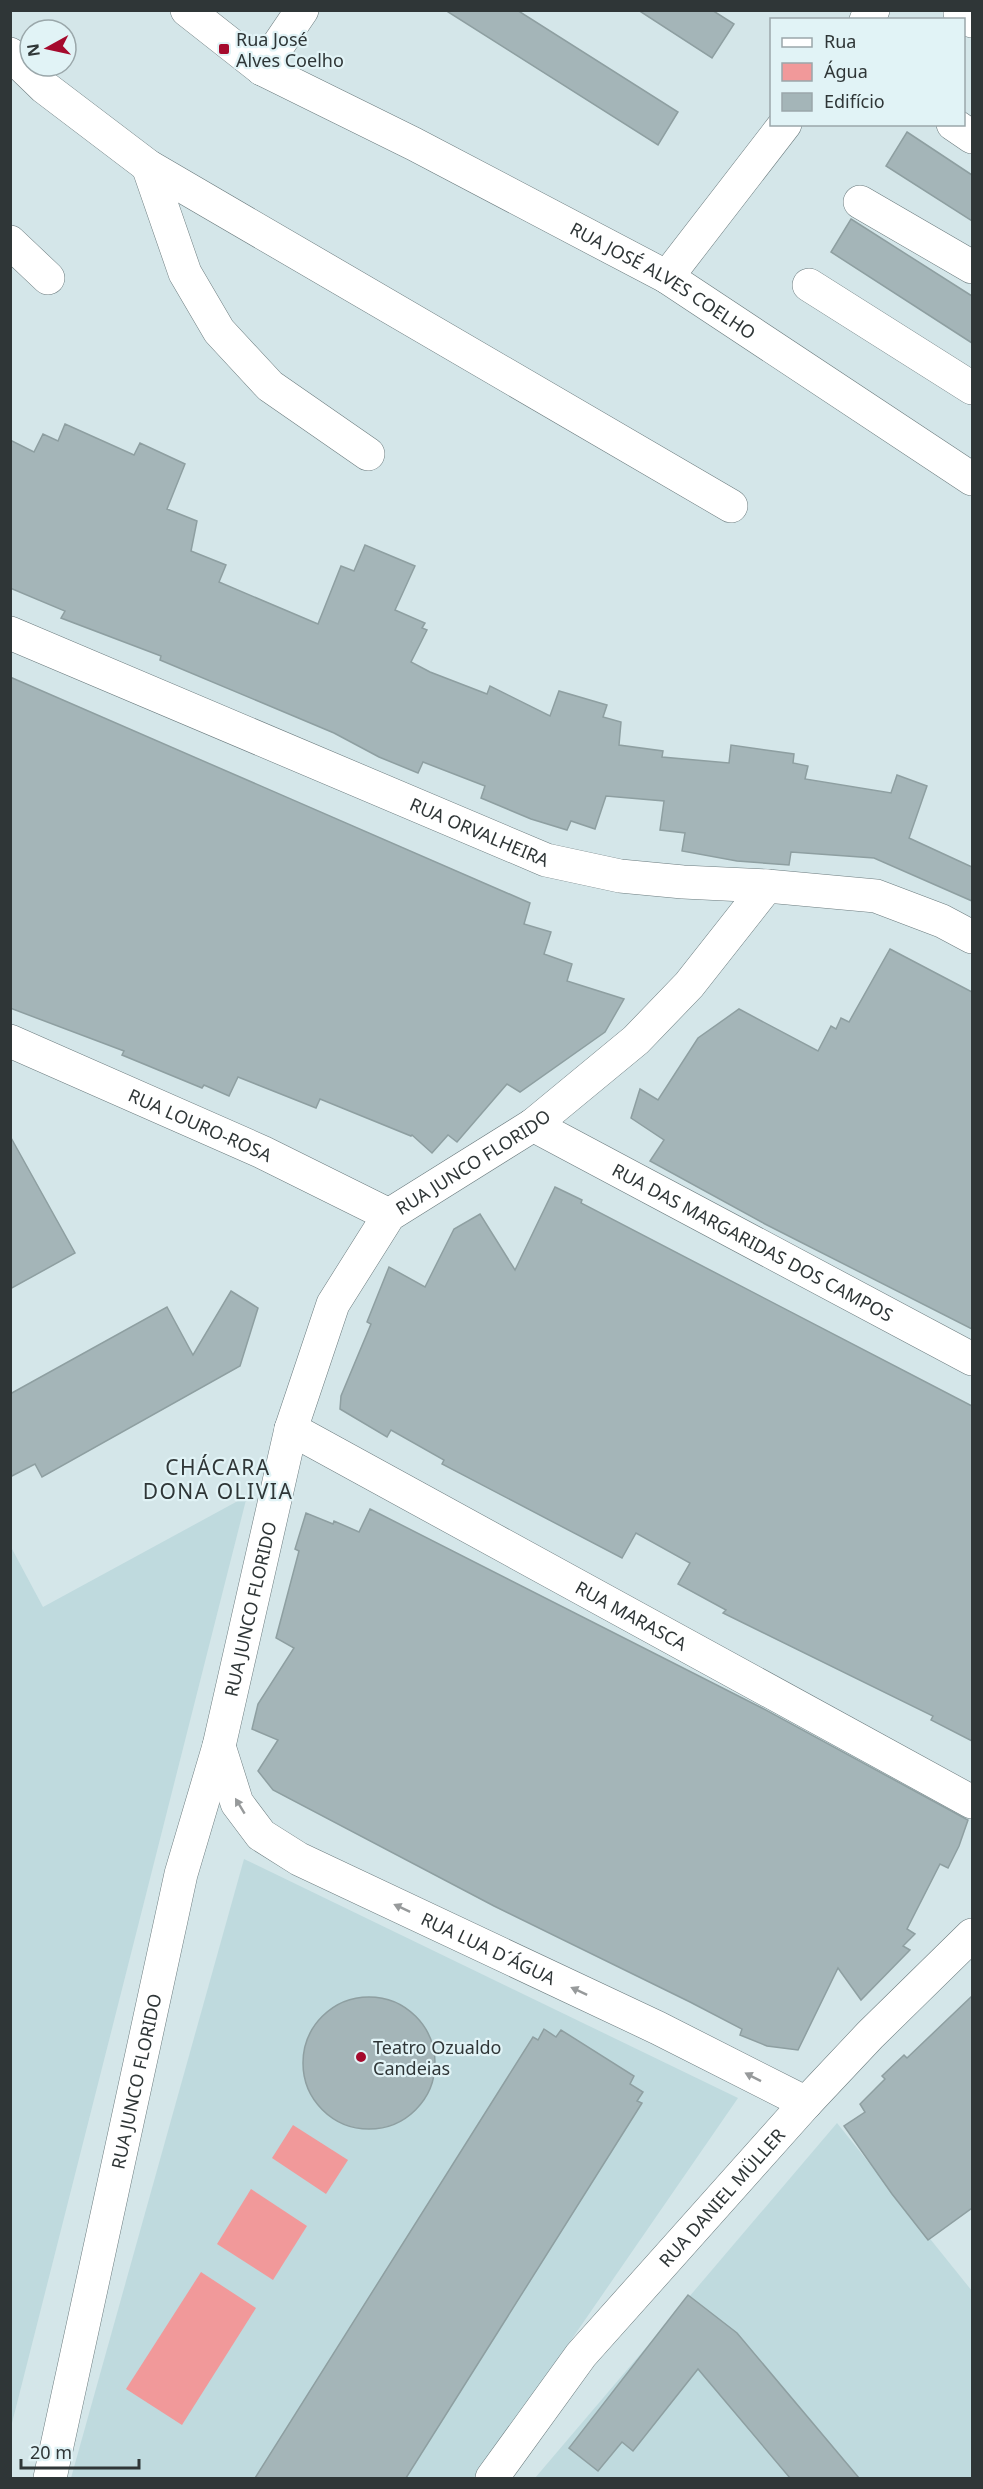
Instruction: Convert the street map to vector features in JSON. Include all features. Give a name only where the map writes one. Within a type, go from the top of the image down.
[{"type":"street","name":"RUA JOSÉ ALVES COELHO","points":[[187,10],[262,69],[414,144],[667,277],[972,479]]},
{"type":"street","points":[[262,69],[302,10]]},
{"type":"street","points":[[10,54],[44,87],[148,166],[731,506]]},
{"type":"street","points":[[667,277],[783,126]]},
{"type":"street","points":[[956,126],[972,136]]},
{"type":"street","points":[[148,166],[185,273],[219,331],[270,386],[368,454]]},
{"type":"street","points":[[860,201],[972,267]]},
{"type":"street","points":[[10,242],[48,278]]},
{"type":"street","points":[[810,285],[972,388]]},
{"type":"street","name":"RUA ORVALHEIRA","points":[[10,633],[546,860],[620,876],[876,896],[942,921],[972,937]]},
{"type":"street","name":"RUA JUNCO FLORIDO","points":[[50,2478],[181,1874],[219,1746],[291,1429],[333,1304],[389,1215],[533,1125],[636,1040],[689,985],[767,886]]},
{"type":"street","name":"RUA LOURO-ROSA","points":[[10,1041],[262,1152],[389,1215]]},
{"type":"street","name":"RUA DAS MARGARIDAS DOS CAMPOS","points":[[533,1125],[972,1359]]},
{"type":"street","name":"RUA MARASCA","points":[[291,1429],[972,1802]]},
{"type":"street","name":"RUA LUA D´ÁGUA","points":[[219,1746],[237,1803],[261,1835],[299,1859],[658,2028],[806,2103]]},
{"type":"street","name":"RUA DANIEL MÜLLER","points":[[492,2478],[581,2355],[806,2103],[870,2035],[972,1935]]},
{"type":"shaded area","points":[[247,1496],[11,2427],[11,1547],[43,1607]]},
{"type":"shaded area","points":[[244,1859],[738,2098],[476,2478],[71,2478]]},
{"type":"shaded area","points":[[837,2123],[972,2291],[972,2478],[535,2478]]},
{"type":"water","points":[[293,2125],[348,2160],[326,2194],[272,2158]]},
{"type":"water","points":[[251,2189],[307,2226],[273,2280],[217,2244]]},
{"type":"water","points":[[201,2272],[256,2308],[182,2425],[126,2389]]},
{"type":"building","points":[[445,10],[517,10],[678,112],[658,145]]},
{"type":"building","points":[[638,10],[712,10],[734,24],[712,58]]},
{"type":"building","points":[[907,132],[972,175],[972,221],[886,166]]},
{"type":"building","points":[[851,219],[972,296],[972,343],[831,252]]},
{"type":"building","points":[[65,424],[134,455],[140,443],[185,464],[167,509],[197,521],[191,551],[226,565],[219,582],[318,624],[341,566],[354,571],[365,545],[415,566],[395,610],[425,623],[422,628],[427,630],[411,662],[430,672],[487,694],[490,686],[550,716],[559,691],[607,705],[603,717],[621,722],[619,745],[663,751],[662,757],[729,763],[731,745],[794,754],[793,763],[808,766],[805,779],[891,793],[897,775],[927,786],[909,838],[972,867],[972,901],[874,858],[791,852],[789,865],[737,861],[682,851],[685,833],[660,830],[664,801],[606,796],[595,829],[571,821],[567,830],[531,819],[481,798],[485,786],[423,762],[418,773],[379,757],[334,733],[160,660],[161,656],[61,618],[65,611],[10,588],[10,440],[34,452],[43,434],[58,441]]},
{"type":"building","points":[[10,677],[530,903],[524,924],[551,932],[544,954],[572,964],[567,981],[624,999],[605,1032],[520,1092],[507,1084],[457,1142],[448,1135],[432,1153],[412,1135],[320,1099],[316,1108],[238,1077],[229,1096],[204,1085],[202,1088],[122,1055],[124,1051],[10,1008]]},
{"type":"building","points":[[890,949],[972,992],[972,1329],[765,1224],[650,1161],[664,1140],[631,1118],[640,1089],[658,1100],[698,1038],[739,1009],[818,1051],[831,1026],[836,1029],[841,1018],[849,1022]]},
{"type":"building","points":[[10,1136],[75,1253],[10,1289]]},
{"type":"building","points":[[555,1187],[582,1200],[581,1203],[972,1406],[972,1741],[931,1720],[933,1716],[723,1613],[726,1610],[678,1584],[690,1563],[636,1533],[622,1558],[442,1464],[444,1460],[391,1430],[387,1437],[340,1409],[341,1396],[371,1324],[367,1322],[389,1267],[425,1287],[454,1229],[480,1214],[515,1270]]},
{"type":"building","points":[[231,1291],[258,1308],[240,1366],[42,1477],[35,1464],[10,1477],[10,1394],[167,1307],[193,1355]]},
{"type":"building","points":[[370,1509],[762,1708],[968,1820],[948,1868],[940,1864],[907,1929],[915,1934],[903,1946],[910,1950],[861,2000],[838,1968],[798,2050],[767,2046],[740,2035],[742,2029],[690,2002],[494,1906],[273,1790],[258,1771],[278,1740],[252,1729],[258,1704],[294,1648],[276,1638],[299,1551],[295,1549],[306,1513],[333,1524],[334,1521],[359,1532]]},
{"type":"building","points":[[972,1996],[972,2208],[928,2240],[844,2126],[865,2112],[860,2104],[885,2079],[882,2076],[904,2055],[907,2058]]},
{"type":"building","points":[[369,1997],[394,2002],[415,2017],[430,2038],[435,2063],[430,2088],[415,2109],[394,2124],[369,2129],[344,2124],[323,2109],[308,2088],[303,2063],[308,2038],[323,2017],[344,2002]]},
{"type":"building","points":[[544,2029],[556,2037],[561,2030],[634,2076],[630,2084],[643,2092],[637,2101],[642,2103],[406,2478],[255,2478],[533,2037],[538,2040]]},
{"type":"building","points":[[688,2295],[737,2333],[859,2478],[790,2478],[698,2369],[633,2451],[622,2442],[598,2471],[569,2448]]},
{"type":"place","name":"Rua José Alves Coelho","points":[[224,49]]},
{"type":"place","name":"Teatro Ozualdo Candeias","points":[[361,2057]]},
{"type":"district","name":"CHÁCARA DONA OLIVIA","points":[[218,1479]]}]
